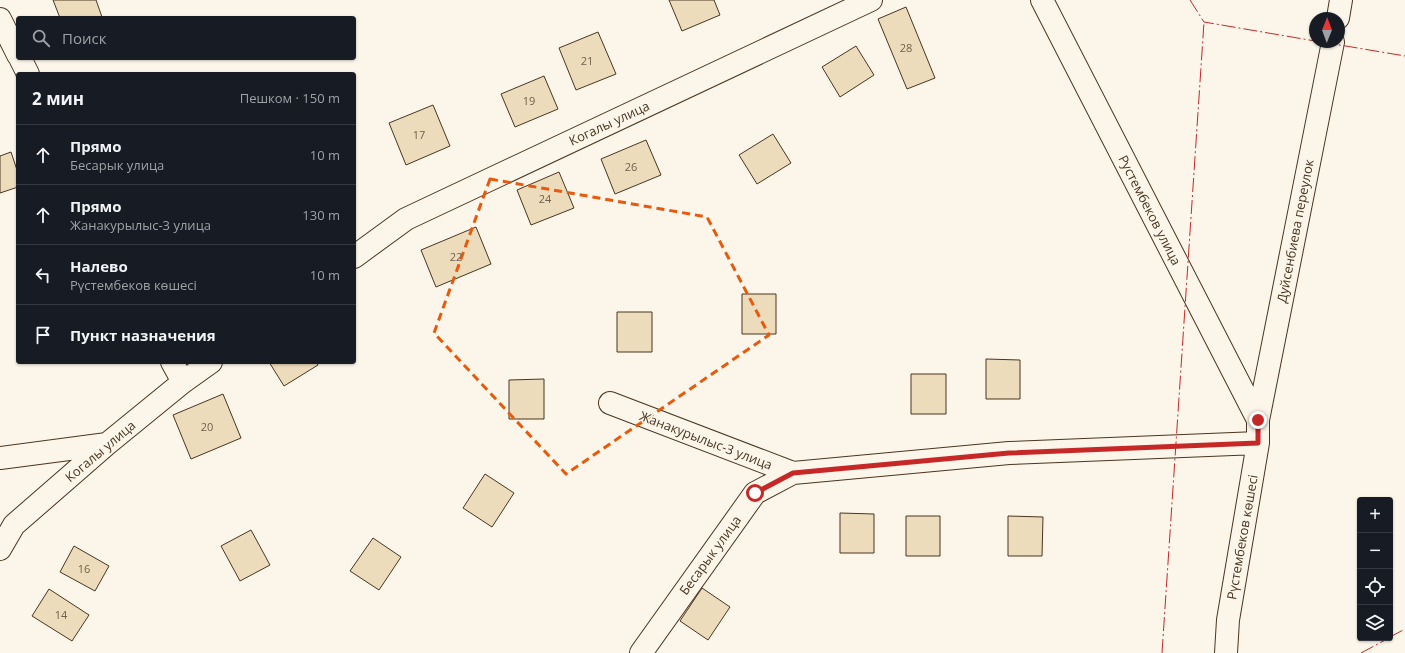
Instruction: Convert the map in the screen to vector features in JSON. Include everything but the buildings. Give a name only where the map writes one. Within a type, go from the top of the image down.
[{"type":"street","name":"Когалы улица","points":[[356,256],[406,219],[871,0]]},
{"type":"street","name":"Рустембеков улица","points":[[1042,0],[1258,420]]},
{"type":"street","points":[[1339,12],[1341,0]]},
{"type":"street","points":[[0,19],[16,50]]},
{"type":"street","name":"Дуйсенбиева переулок","points":[[1258,420],[1332,48]]},
{"type":"street","points":[[21,60],[27,72]]},
{"type":"street","points":[[173,364],[183,382]]},
{"type":"street","name":"Когалы улица","points":[[0,549],[14,525],[107,444],[183,382],[208,364]]},
{"type":"street","name":"Жанакурылыс-3 улица","points":[[610,403],[793,473],[1009,453],[1258,443]]},
{"type":"street","name":"Рүстембеков көшесі","points":[[1226,653],[1228,620],[1258,443],[1258,420]]},
{"type":"street","points":[[0,458],[107,444]]},
{"type":"street","name":"Бесарык улица","points":[[641,653],[755,493],[793,473]]},
{"type":"highlighted area","points":[[490,179],[707,217],[769,335],[566,474],[434,333]]},
{"type":"power","points":[[1190,0],[1204,22],[1309,40]]},
{"type":"power","points":[[1162,653],[1204,22]]},
{"type":"power","points":[[1345,46],[1405,56]]},
{"type":"power","points":[[1393,635],[1405,629]]},
{"type":"power","points":[[1361,653],[1383,641]]},
{"type":"route","points":[[755,493],[793,473],[1009,453],[1258,443],[1258,420]]}]
